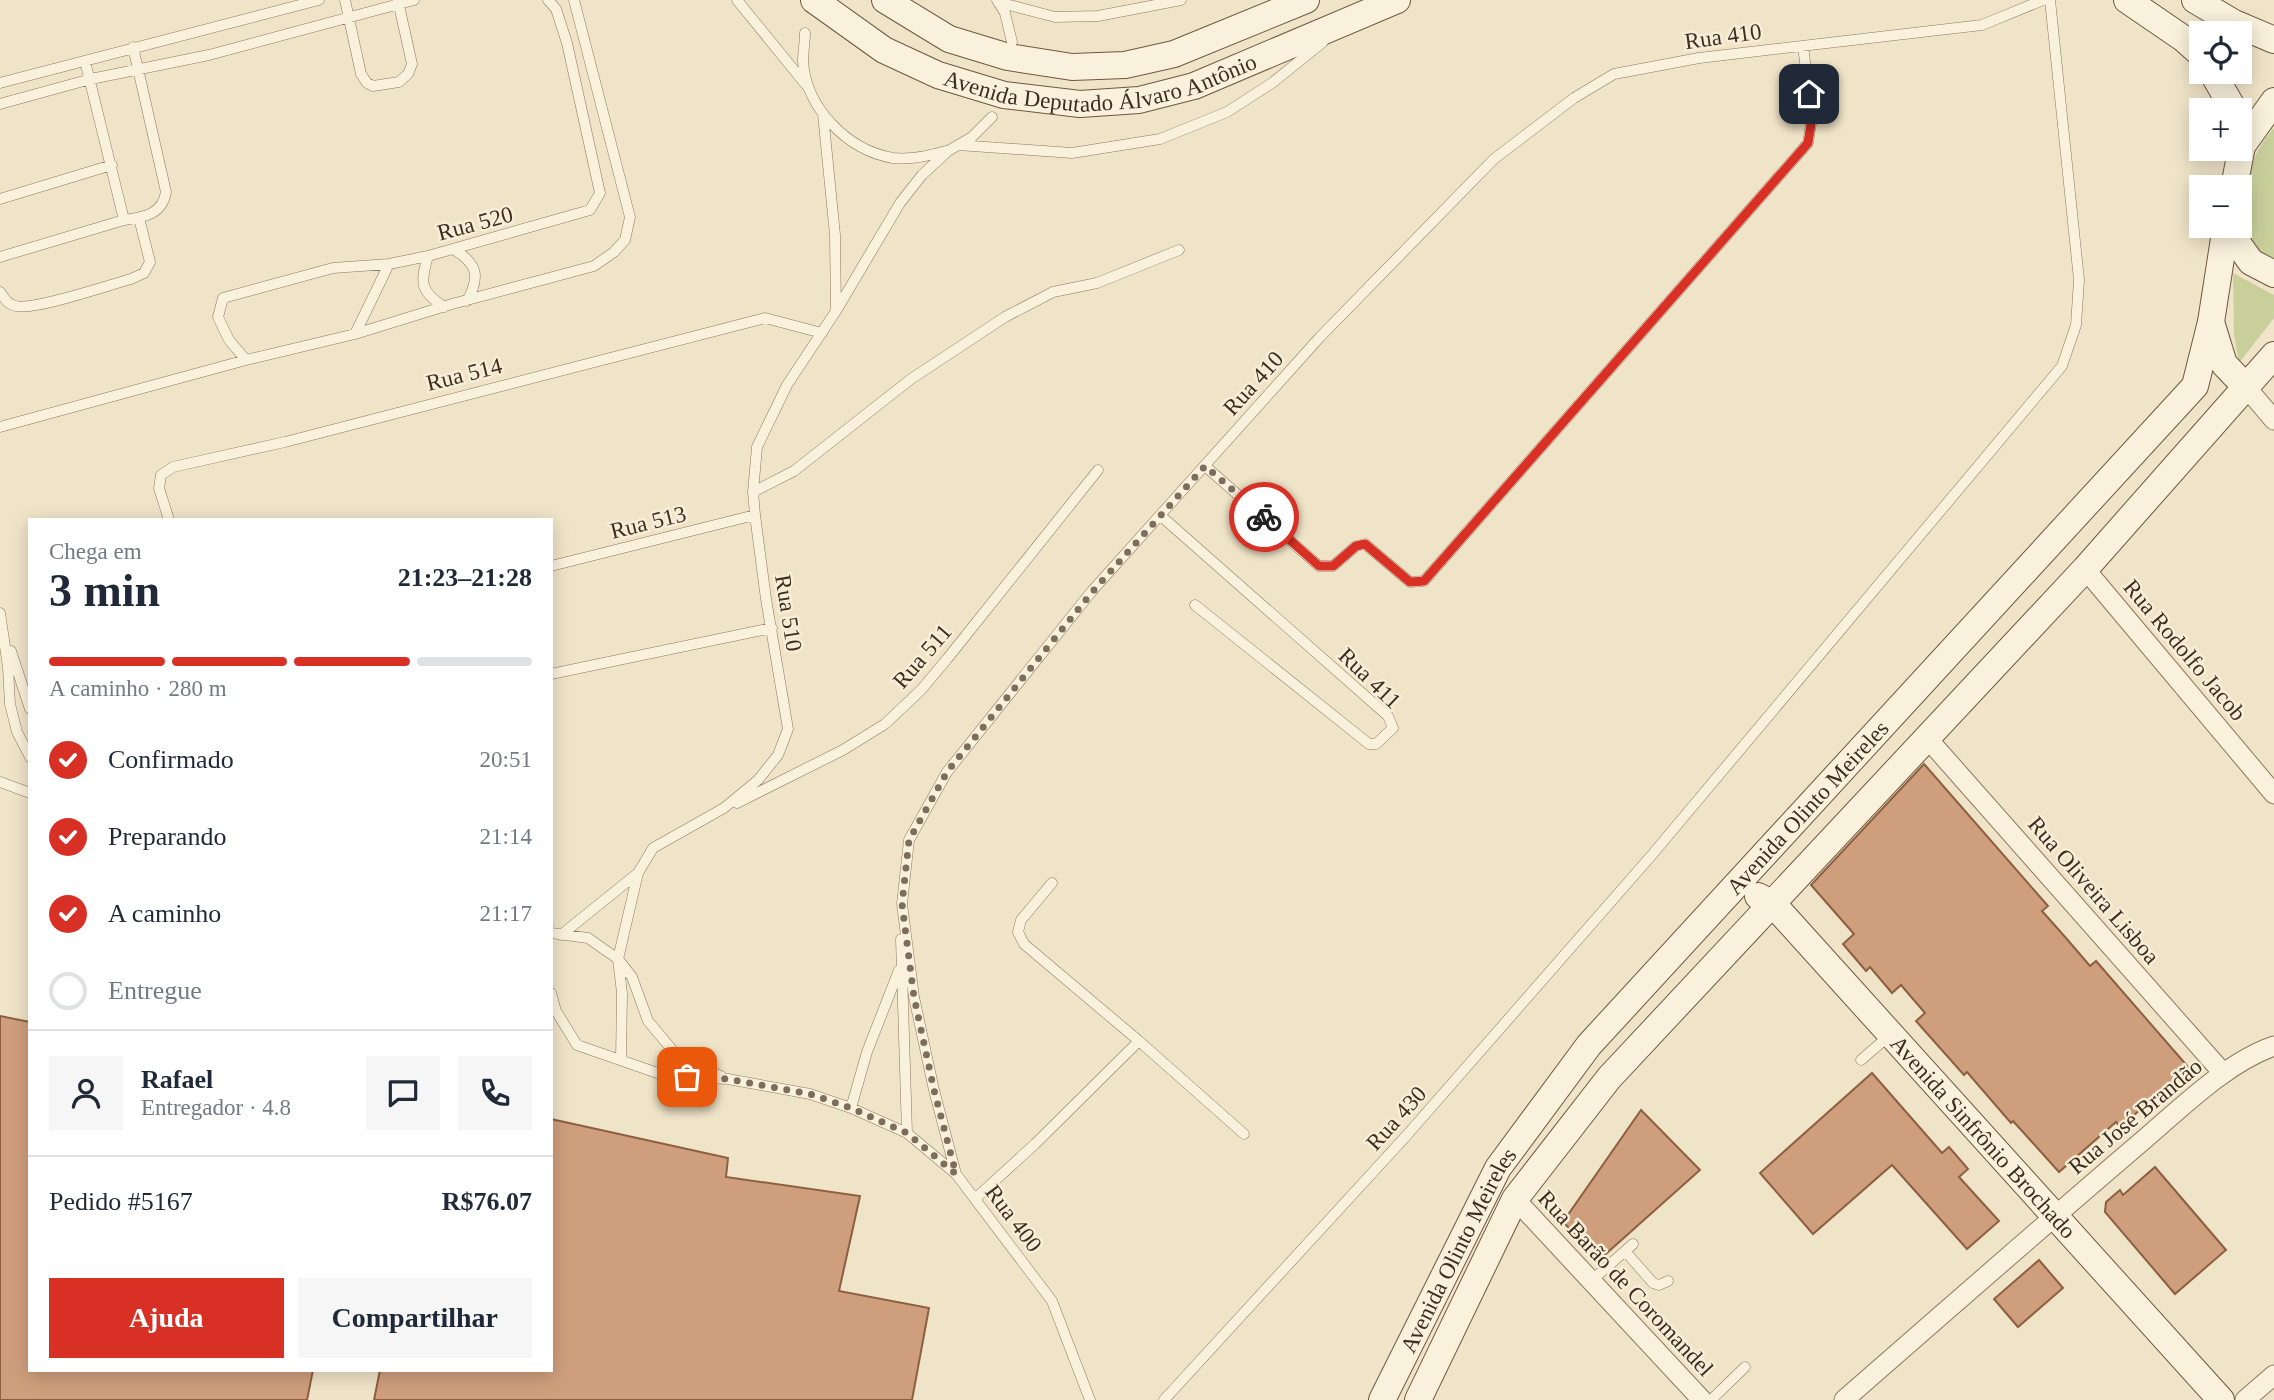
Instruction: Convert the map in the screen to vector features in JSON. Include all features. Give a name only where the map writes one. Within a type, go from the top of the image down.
[{"type":"main road","name":"Avenida Deputado Álvaro Antônio","points":[[814,0],[884,50],[938,75],[1004,95],[1080,104],[1139,100],[1194,86],[1397,0]]},
{"type":"main road","name":"Avenida Deputado Álvaro Antônio","points":[[885,0],[949,39],[1008,57],[1072,67],[1125,65],[1174,54],[1306,0]]},
{"type":"main road","points":[[2127,0],[2189,44]]},
{"type":"main road","points":[[2203,5],[2274,40]]},
{"type":"main road","points":[[2252,128],[2274,101]]},
{"type":"main road","name":"Avenida Olinto Meireles","points":[[1382,1400],[1499,1168],[1589,1045],[2195,387],[2211,322],[2224,238]]},
{"type":"main road","points":[[2234,238],[2251,262],[2274,274]]},
{"type":"main road","points":[[2211,322],[2224,364],[2246,387]]},
{"type":"main road","name":"Avenida Olinto Meireles","points":[[1418,1400],[1515,1199],[1609,1078],[2085,569],[2274,355]]},
{"type":"main road","name":"Avenida Sinfrônio Brochado","points":[[1737,886],[1773,904],[2221,1400]]},
{"type":"street","points":[[2246,387],[2274,420]]},
{"type":"street","name":"Rua Rodolfo Jacob","points":[[2085,569],[2274,794]]},
{"type":"street","name":"Rua Oliveira Lisboa","points":[[1927,738],[2223,1073]]},
{"type":"street","name":"Rua José Brandão","points":[[1844,1400],[2223,1073],[2274,1046]]},
{"type":"street","name":"Rua Barão de Coromandel","points":[[1515,1199],[1702,1400]]},
{"type":"street","points":[[2245,1400],[2274,1375]]},
{"type":"lane","points":[[0,83],[319,0]]},
{"type":"lane","points":[[345,0],[361,74],[367,83],[373,86],[400,82],[408,74],[412,64],[398,2]]},
{"type":"lane","points":[[0,104],[91,79],[209,55],[398,2],[414,0]]},
{"type":"lane","name":"Rua 520","points":[[246,360],[229,340],[218,317],[223,298],[333,268],[389,264],[428,256],[590,210],[600,193],[567,43],[556,9],[548,0]]},
{"type":"lane","points":[[0,427],[246,360],[355,334],[594,266],[614,252],[625,240],[630,218],[574,0]]},
{"type":"lane","points":[[737,0],[810,89],[823,114],[842,135],[866,149],[893,158],[921,158],[953,148],[1072,153],[1160,139],[1227,112],[1272,83],[1350,20]]},
{"type":"lane","points":[[998,1],[1055,17],[1098,16],[1181,0]]},
{"type":"lane","name":"Rua 410","points":[[956,1174],[914,997],[902,904],[909,840],[947,772],[1093,591],[1320,337],[1494,159],[1574,98],[1614,74],[1699,58],[1982,25],[2043,0]]},
{"type":"lane","name":"Rua 430","points":[[1164,1400],[1407,1135],[1650,856],[2062,366],[2076,325],[2079,279],[2050,0]]},
{"type":"lane","points":[[998,1],[1005,13],[1012,42]]},
{"type":"lane","points":[[805,33],[803,62],[810,89]]},
{"type":"lane","points":[[1205,466],[1319,566],[1333,566],[1356,546],[1365,544],[1410,582],[1424,581],[1808,143],[1812,118],[1803,46]]},
{"type":"lane","points":[[0,257],[124,220],[139,218],[157,210],[164,202],[166,192],[133,47]]},
{"type":"lane","points":[[85,61],[124,220]]},
{"type":"lane","points":[[574,78],[581,73],[595,75]]},
{"type":"lane","points":[[580,105],[594,107],[601,101]]},
{"type":"lane","points":[[823,114],[835,235],[836,311]]},
{"type":"lane","name":"Rua 510","points":[[621,1060],[618,959],[638,873],[653,848],[724,808],[758,780],[778,755],[788,729],[755,515],[753,492],[757,447],[787,385],[836,311],[900,204],[922,175],[953,148],[972,137],[992,117]]},
{"type":"lane","points":[[0,199],[112,165]]},
{"type":"lane","points":[[0,292],[7,303],[19,307],[57,300],[144,273],[150,262],[139,218]]},
{"type":"lane","points":[[453,249],[469,259],[473,266],[475,283],[467,301]]},
{"type":"lane","points":[[753,492],[794,471],[911,379],[1005,317],[1054,292],[1097,283],[1179,250]]},
{"type":"lane","points":[[428,256],[423,272],[425,289],[429,296],[444,307]]},
{"type":"lane","points":[[355,334],[389,264]]},
{"type":"lane","name":"Rua 514","points":[[168,518],[159,488],[162,475],[173,467],[285,442],[765,318],[822,333]]},
{"type":"lane","name":"Rua 511","points":[[724,808],[815,765],[885,724],[921,690],[947,659],[1098,470]]},
{"type":"lane","name":"Rua 513","points":[[553,566],[755,515]]},
{"type":"lane","name":"Rua 411","points":[[1161,516],[1388,716],[1393,728],[1376,744],[1369,744],[1195,605]]},
{"type":"lane","points":[[0,613],[10,704],[17,732],[28,753]]},
{"type":"lane","points":[[3,627],[28,703]]},
{"type":"lane","points":[[553,674],[772,628]]},
{"type":"lane","points":[[0,684],[8,667]]},
{"type":"lane","points":[[0,782],[28,792]]},
{"type":"lane","name":"Rua 510","points":[[556,934],[638,873]]},
{"type":"lane","points":[[1052,883],[1021,920],[1018,933],[1024,944],[1244,1134]]},
{"type":"lane","points":[[902,904],[901,967],[907,1133]]},
{"type":"lane","points":[[556,934],[588,938],[618,959],[632,977],[648,1021],[679,1058],[728,1079]]},
{"type":"lane","points":[[851,1108],[867,1052],[901,967]]},
{"type":"lane","points":[[553,1000],[556,1011],[577,1045],[667,1076],[728,1079]]},
{"type":"lane","points":[[1861,1060],[1890,1034]]},
{"type":"lane","points":[[975,1198],[1035,1144],[1139,1041]]},
{"type":"lane","name":"Rua 400","points":[[728,1079],[810,1094],[851,1108],[907,1133],[956,1174],[1052,1301],[1090,1400]]},
{"type":"lane","points":[[1591,1281],[1629,1247],[1653,1283],[1658,1285],[1668,1281]]},
{"type":"lane","points":[[1711,1400],[1745,1367]]},
{"type":"green space","points":[[2274,128],[2274,259],[2251,248],[2248,238],[2252,238],[2252,175],[2248,175],[2267,136]]},
{"type":"green space","points":[[2233,273],[2274,295],[2274,318],[2239,363],[2234,335]]},
{"type":"building","points":[[1924,764],[2048,906],[2042,911],[2090,966],[2096,961],[2189,1068],[2120,1127],[2116,1122],[2059,1172],[2013,1121],[2011,1123],[1967,1072],[1964,1075],[1916,1021],[1925,1013],[1901,985],[1892,993],[1870,967],[1866,971],[1843,944],[1854,934],[1811,885]]},
{"type":"building","points":[[0,1016],[28,1022],[28,1372],[313,1372],[307,1400],[0,1400]]},
{"type":"building","points":[[1872,1073],[1942,1153],[1949,1147],[1968,1169],[1959,1177],[1999,1221],[1967,1249],[1892,1165],[1813,1234],[1760,1173]]},
{"type":"building","points":[[1641,1110],[1700,1170],[1599,1260],[1563,1222]]},
{"type":"building","points":[[553,1119],[728,1158],[726,1177],[860,1196],[839,1291],[929,1308],[912,1400],[374,1400],[380,1372],[553,1372]]},
{"type":"building","points":[[2155,1167],[2226,1250],[2175,1294],[2105,1212],[2106,1202],[2120,1190],[2123,1195]]},
{"type":"building","points":[[2039,1260],[2063,1288],[2018,1327],[1994,1299]]},
{"type":"way so far","points":[[687,1077],[728,1079],[810,1094],[851,1108],[907,1133],[956,1174],[914,997],[902,904],[909,840],[947,772],[1093,591],[1205,466],[1264,517]]},
{"type":"route","points":[[1264,517],[1319,566],[1333,566],[1356,546],[1365,544],[1410,582],[1424,581],[1808,143],[1812,118],[1809,94]]}]
